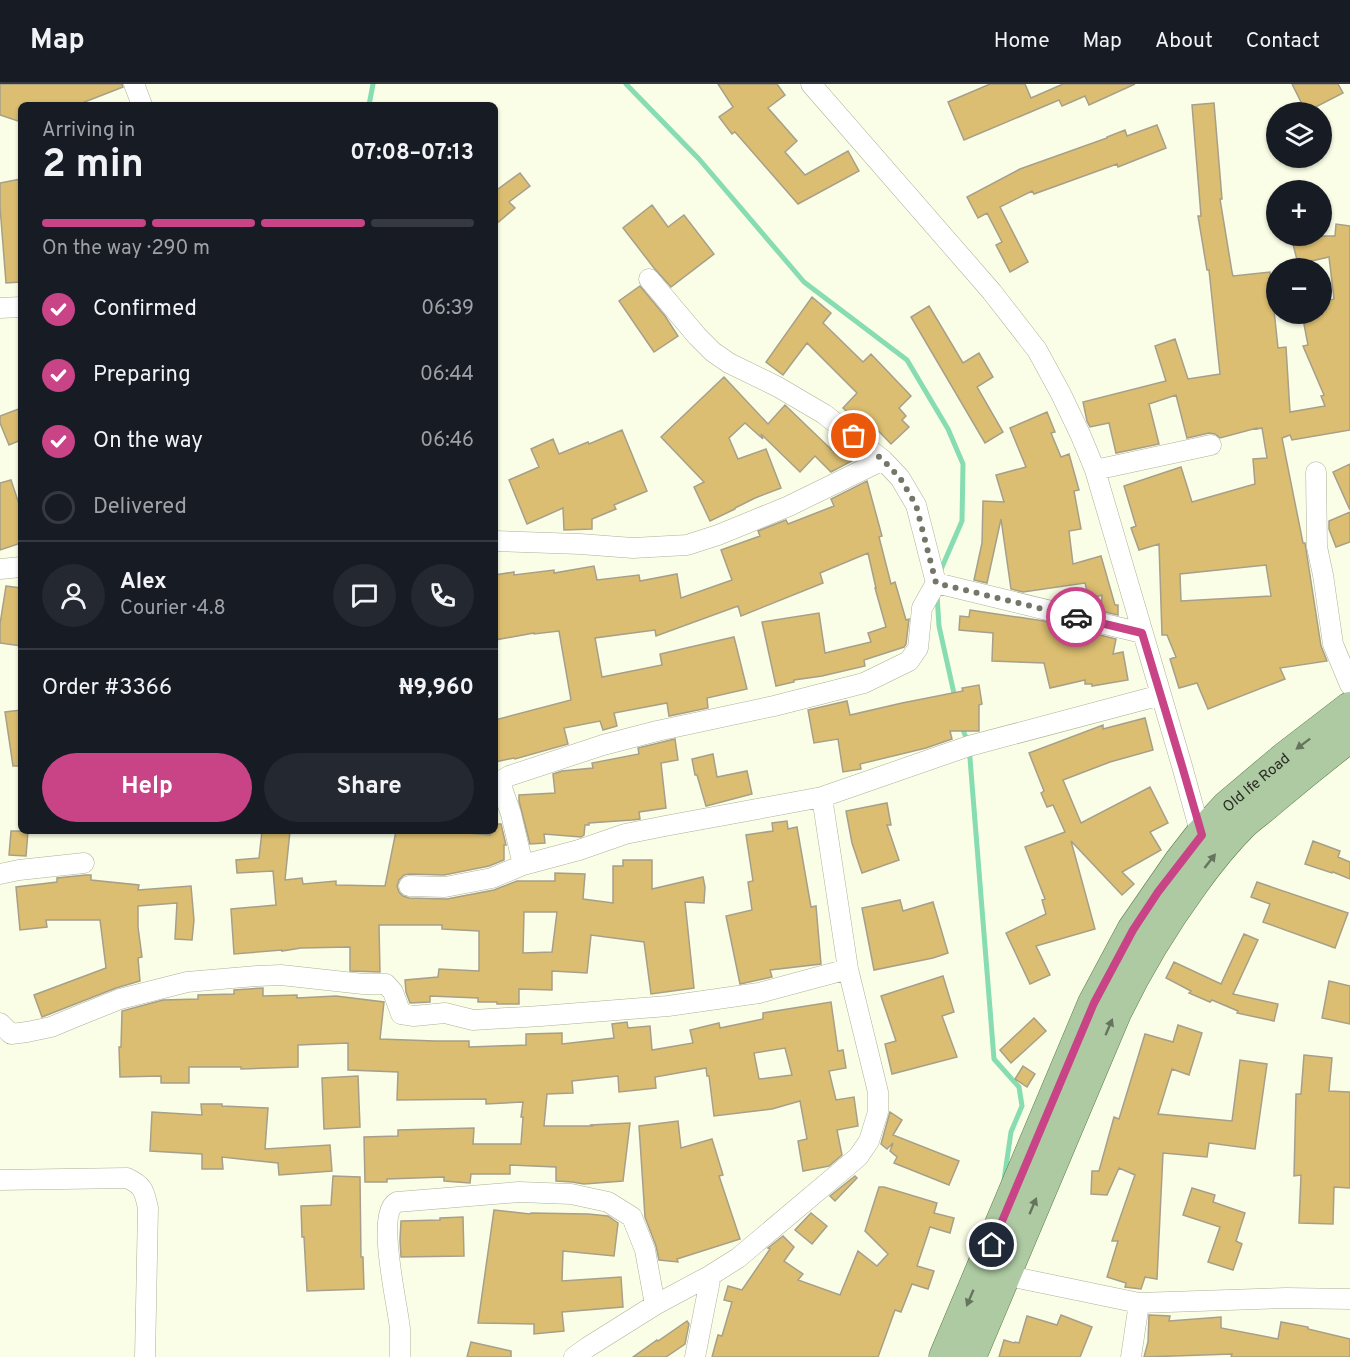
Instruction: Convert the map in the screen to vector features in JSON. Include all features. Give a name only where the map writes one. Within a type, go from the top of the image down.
[{"type":"main road","name":"Old Ife Road","points":[[970,1357],[1004,1275],[1094,1003],[1133,930],[1158,892],[1202,835],[1228,806],[1350,708]]},
{"type":"main road","name":"Old Ife Road","points":[[945,1357],[1054,1126],[1131,978],[1153,941],[1219,849],[1244,822],[1300,774],[1350,736]]},
{"type":"street","points":[[134,84],[141,102]]},
{"type":"street","points":[[811,84],[992,292],[1037,350],[1061,394],[1095,470],[1202,835]]},
{"type":"street","points":[[523,865],[511,814],[501,785],[502,780],[603,745],[864,683],[909,662],[918,648],[922,608],[936,583],[916,505],[900,478],[883,460],[824,414],[778,387],[729,363],[713,352],[649,279]]},
{"type":"street","points":[[0,308],[18,307]]},
{"type":"street","points":[[1095,470],[1211,445]]},
{"type":"street","points":[[498,541],[633,548],[687,545],[789,506],[883,460]]},
{"type":"street","points":[[1316,472],[1317,547],[1334,644],[1350,685]]},
{"type":"street","points":[[0,569],[18,567]]},
{"type":"street","points":[[936,583],[1142,633]]},
{"type":"street","points":[[409,886],[445,886],[492,878],[523,865],[579,850],[625,834],[822,797],[969,746],[1161,695]]},
{"type":"street","points":[[574,1357],[656,1305],[738,1258],[858,1157],[869,1141],[878,1112],[878,1092],[848,969],[822,797]]},
{"type":"street","points":[[0,874],[84,863]]},
{"type":"street","points":[[0,1023],[11,1034],[51,1028],[120,999],[187,982],[257,975],[386,984],[393,992],[401,1014],[414,1016],[446,1013],[473,1020],[668,1006],[759,993],[848,969]]},
{"type":"street","points":[[0,1180],[127,1178],[140,1184],[145,1193],[148,1208],[145,1357]]},
{"type":"street","points":[[399,1357],[400,1328],[387,1240],[389,1209],[396,1202],[519,1192],[571,1194],[608,1202],[632,1217],[645,1250],[656,1305]]},
{"type":"street","points":[[695,1357],[711,1275]]},
{"type":"street","points":[[1004,1275],[1139,1304],[1286,1298],[1350,1299]]},
{"type":"street","points":[[1131,1357],[1139,1304]]},
{"type":"building","points":[[0,84],[122,84],[123,87],[85,102],[18,102],[18,121],[0,115]]},
{"type":"building","points":[[718,84],[777,84],[785,95],[768,108],[797,141],[785,152],[805,175],[848,151],[859,171],[798,204],[735,132],[732,134],[719,117],[733,107]]},
{"type":"building","points":[[990,84],[1025,84],[1031,98],[1063,84],[1135,84],[1089,105],[1085,96],[1062,106],[1059,100],[964,140],[948,102]]},
{"type":"building","points":[[1292,84],[1338,84],[1343,93],[1325,102],[1301,102]]},
{"type":"building","points":[[1214,103],[1222,199],[1220,199],[1233,276],[1266,272],[1266,324],[1275,324],[1278,348],[1286,347],[1290,412],[1325,406],[1321,396],[1324,395],[1303,346],[1308,345],[1304,324],[1332,324],[1332,300],[1334,299],[1332,258],[1296,258],[1294,246],[1332,246],[1336,224],[1350,226],[1350,430],[1292,440],[1290,435],[1282,438],[1303,543],[1305,543],[1321,646],[1327,661],[1280,668],[1285,679],[1208,709],[1197,683],[1179,688],[1170,659],[1176,657],[1167,635],[1162,635],[1159,544],[1139,550],[1131,528],[1136,526],[1124,486],[1181,467],[1192,502],[1255,484],[1253,459],[1267,458],[1262,428],[1220,438],[1209,433],[1187,438],[1176,395],[1149,404],[1159,444],[1116,453],[1109,423],[1090,427],[1083,402],[1166,381],[1155,346],[1175,339],[1188,379],[1220,374],[1209,270],[1207,270],[1198,216],[1201,216],[1192,105]],"holes":[[[1266,565],[1271,596],[1181,601],[1180,574]]]},
{"type":"building","points":[[1157,125],[1166,148],[1118,167],[1117,164],[1034,194],[1032,191],[1000,207],[1028,262],[1010,272],[996,245],[1002,242],[987,213],[978,218],[967,197],[1020,169],[1125,130],[1127,136]]},
{"type":"building","points":[[520,173],[530,186],[509,202],[515,208],[498,222],[498,189]]},
{"type":"building","points":[[18,180],[18,282],[6,283],[0,183]]},
{"type":"building","points":[[652,205],[668,227],[684,215],[714,254],[671,287],[623,228]]},
{"type":"building","points":[[640,286],[678,336],[654,352],[619,301]]},
{"type":"building","points":[[812,297],[831,313],[823,323],[863,362],[871,354],[911,396],[899,408],[906,416],[902,420],[909,427],[891,444],[867,419],[861,425],[843,408],[857,393],[807,343],[783,375],[766,362]]},
{"type":"building","points":[[929,306],[963,363],[979,353],[993,377],[977,387],[1003,432],[985,443],[911,317]]},
{"type":"building","points":[[724,377],[768,424],[785,405],[836,454],[845,446],[857,458],[831,472],[815,456],[800,472],[761,434],[763,439],[745,423],[729,438],[738,459],[766,449],[781,488],[755,498],[710,521],[694,487],[704,482],[661,437]]},
{"type":"building","points":[[18,409],[18,441],[9,445],[0,423],[0,416]]},
{"type":"building","points":[[1047,412],[1055,432],[1051,433],[1061,457],[1069,454],[1079,490],[1074,491],[1081,529],[1069,531],[1073,564],[1101,556],[1115,605],[1118,605],[1118,615],[1101,611],[1102,595],[1089,599],[1085,583],[1023,592],[1011,589],[1001,519],[987,583],[974,580],[982,543],[983,501],[1004,502],[996,475],[1026,467],[1010,428]]},
{"type":"building","points":[[622,430],[647,491],[614,505],[616,509],[592,519],[592,529],[564,530],[563,508],[527,524],[509,480],[539,467],[531,449],[553,439],[559,454]]},
{"type":"building","points":[[1350,464],[1350,510],[1333,472]]},
{"type":"building","points":[[11,480],[18,501],[18,544],[0,550],[0,483]]},
{"type":"building","points":[[867,481],[882,536],[879,537],[891,584],[895,582],[906,620],[909,619],[904,647],[864,660],[865,666],[794,680],[794,682],[776,686],[762,622],[819,613],[825,653],[871,642],[868,633],[886,627],[868,553],[820,573],[823,583],[741,616],[738,606],[656,636],[655,630],[595,638],[602,677],[662,665],[660,654],[734,637],[747,689],[707,698],[708,708],[669,716],[667,703],[614,713],[617,726],[603,730],[600,721],[564,728],[568,744],[498,761],[498,719],[571,700],[559,631],[498,639],[498,575],[554,570],[554,573],[594,566],[597,580],[639,575],[640,581],[677,574],[681,598],[732,580],[721,550],[760,536],[758,531],[786,520],[788,524],[834,506],[831,499]]},
{"type":"building","points":[[1350,512],[1350,542],[1336,547],[1329,529],[1329,521]]},
{"type":"building","points":[[6,586],[18,588],[18,646],[0,643],[0,624]]},
{"type":"building","points":[[970,610],[1044,621],[1116,639],[1113,654],[1123,652],[1128,680],[1092,686],[1092,684],[1085,684],[1085,680],[1050,688],[1044,663],[992,661],[993,633],[959,630],[960,616],[969,617]]},
{"type":"building","points":[[979,685],[982,704],[979,705],[979,731],[950,731],[952,739],[926,748],[860,764],[861,769],[843,772],[838,739],[814,743],[808,710],[847,701],[850,715],[963,691],[962,688]]},
{"type":"building","points":[[18,710],[18,766],[13,766],[5,712]]},
{"type":"building","points":[[1145,718],[1153,750],[1110,762],[1063,780],[1081,823],[1150,787],[1168,823],[1150,832],[1161,850],[1122,872],[1134,884],[1122,895],[1071,841],[1095,929],[1036,946],[1050,975],[1030,984],[1006,933],[1046,914],[1042,900],[1045,899],[1025,847],[1065,832],[1053,805],[1047,807],[1041,793],[1044,791],[1029,753],[1103,725],[1103,729]]},
{"type":"building","points":[[675,739],[678,760],[661,763],[666,808],[639,812],[640,819],[589,823],[585,825],[584,835],[581,837],[544,834],[545,843],[530,844],[519,795],[555,793],[553,774],[593,768],[592,763],[639,754],[638,748]]},
{"type":"building","points":[[713,754],[717,777],[747,771],[752,794],[706,806],[692,759]]},
{"type":"building","points":[[887,803],[891,825],[887,825],[899,860],[862,873],[852,843],[846,811]]},
{"type":"building","points":[[787,821],[788,829],[797,827],[811,907],[816,906],[821,964],[770,970],[772,977],[740,984],[726,916],[752,910],[748,882],[753,881],[746,835],[773,831],[772,823]]},
{"type":"building","points":[[498,824],[501,824],[506,845],[504,845],[504,860],[489,866],[444,875],[404,875],[397,886],[399,892],[409,898],[447,899],[494,890],[517,881],[555,881],[555,873],[585,874],[583,899],[613,903],[613,866],[623,866],[623,860],[652,860],[652,889],[703,877],[704,903],[685,902],[694,988],[651,994],[644,942],[591,935],[587,973],[552,971],[552,990],[519,989],[519,1004],[478,1002],[478,998],[430,996],[430,1002],[410,1003],[405,980],[438,977],[439,969],[479,971],[479,931],[442,929],[442,925],[379,925],[380,972],[350,971],[350,947],[301,948],[234,954],[231,909],[276,905],[273,871],[237,873],[236,860],[259,858],[262,834],[290,834],[285,880],[302,878],[303,884],[336,881],[336,885],[385,886],[395,834],[498,834]],"holes":[[[524,912],[557,912],[552,952],[523,953]]]},
{"type":"building","points":[[11,831],[28,834],[26,856],[9,855]]},
{"type":"building","points":[[1313,841],[1340,851],[1338,857],[1350,862],[1350,879],[1305,864]]},
{"type":"building","points":[[91,875],[91,880],[139,885],[138,890],[191,886],[194,920],[192,940],[175,939],[177,903],[138,906],[142,957],[138,958],[140,981],[42,1017],[34,995],[106,968],[100,920],[46,920],[47,927],[20,930],[16,887],[57,882],[57,878]]},
{"type":"building","points":[[1257,882],[1348,913],[1335,948],[1263,922],[1270,904],[1251,897]]},
{"type":"building","points":[[900,900],[903,911],[933,902],[948,953],[874,970],[862,908]]},
{"type":"building","points":[[1244,934],[1258,940],[1233,994],[1278,1004],[1274,1021],[1237,1013],[1238,1011],[1212,1000],[1210,1002],[1189,993],[1191,991],[1166,978],[1174,962],[1221,984]]},
{"type":"building","points":[[943,976],[954,1012],[942,1016],[957,1057],[892,1074],[885,1044],[896,1041],[881,996]]},
{"type":"building","points":[[1329,981],[1350,986],[1350,1024],[1322,1018]]},
{"type":"building","points":[[263,988],[263,996],[297,995],[297,998],[336,996],[384,1002],[380,1039],[469,1041],[469,1047],[526,1045],[526,1034],[562,1033],[562,1044],[614,1038],[612,1024],[627,1022],[628,1028],[650,1026],[652,1050],[693,1043],[690,1030],[719,1023],[720,1028],[763,1019],[763,1013],[831,1002],[838,1051],[843,1050],[846,1068],[829,1071],[836,1100],[854,1097],[858,1126],[837,1130],[842,1155],[829,1166],[803,1171],[798,1141],[807,1139],[800,1101],[772,1109],[714,1116],[706,1068],[655,1077],[656,1088],[619,1092],[618,1076],[572,1081],[573,1093],[547,1094],[544,1126],[630,1123],[623,1181],[584,1184],[556,1181],[556,1167],[510,1165],[510,1174],[471,1174],[470,1183],[444,1181],[444,1177],[365,1182],[364,1137],[398,1136],[398,1130],[474,1128],[473,1144],[521,1144],[523,1102],[486,1104],[486,1099],[397,1100],[398,1072],[348,1070],[348,1043],[298,1045],[298,1067],[241,1069],[241,1067],[189,1067],[189,1083],[161,1083],[161,1076],[120,1077],[119,1047],[121,1047],[122,1011],[163,1000],[198,999],[198,995],[234,994],[234,990]],"holes":[[[785,1048],[792,1075],[759,1079],[754,1053]]]},
{"type":"building","points":[[1034,1018],[1046,1031],[1011,1063],[1000,1050]]},
{"type":"building","points":[[1178,1025],[1202,1033],[1189,1075],[1172,1069],[1158,1114],[1232,1121],[1240,1060],[1267,1064],[1255,1149],[1209,1143],[1207,1157],[1163,1153],[1157,1279],[1145,1277],[1141,1289],[1125,1287],[1126,1283],[1107,1277],[1118,1241],[1112,1241],[1135,1175],[1119,1168],[1107,1195],[1091,1194],[1092,1171],[1099,1171],[1114,1117],[1119,1119],[1145,1034],[1173,1042]]},
{"type":"building","points":[[1304,1055],[1332,1058],[1329,1091],[1350,1092],[1350,1188],[1334,1187],[1333,1224],[1299,1223],[1301,1175],[1294,1176],[1296,1094],[1301,1094]]},
{"type":"building","points":[[1023,1066],[1035,1074],[1027,1087],[1015,1079]]},
{"type":"building","points":[[358,1076],[360,1127],[324,1129],[322,1078]]},
{"type":"building","points":[[201,1104],[268,1108],[265,1149],[330,1145],[332,1171],[279,1175],[278,1163],[222,1157],[223,1169],[202,1169],[202,1154],[150,1151],[152,1112],[202,1115]]},
{"type":"building","points":[[890,1112],[902,1120],[893,1135],[959,1161],[949,1185],[894,1163],[897,1157],[890,1151],[893,1143],[887,1149],[881,1144]]},
{"type":"building","points":[[678,1121],[681,1148],[712,1139],[723,1175],[719,1176],[740,1239],[677,1259],[678,1262],[659,1260],[645,1217],[639,1126]]},
{"type":"building","points":[[333,1176],[360,1177],[361,1257],[363,1257],[364,1289],[307,1291],[301,1206],[331,1205]]},
{"type":"building","points":[[855,1176],[857,1178],[835,1201],[830,1196]]},
{"type":"building","points":[[879,1187],[937,1203],[934,1213],[954,1218],[950,1233],[930,1227],[917,1266],[934,1271],[928,1289],[912,1284],[901,1312],[895,1310],[878,1357],[712,1357],[718,1335],[722,1336],[732,1302],[724,1300],[728,1286],[742,1290],[770,1249],[768,1248],[783,1236],[794,1247],[784,1261],[803,1274],[798,1280],[840,1295],[858,1251],[877,1266],[888,1254],[865,1231]]},
{"type":"building","points":[[1192,1188],[1215,1195],[1213,1202],[1245,1213],[1236,1241],[1242,1244],[1233,1270],[1208,1262],[1220,1227],[1183,1215]]},
{"type":"building","points":[[494,1210],[530,1214],[608,1216],[618,1223],[614,1256],[563,1251],[562,1281],[621,1277],[623,1307],[562,1312],[564,1331],[534,1334],[534,1324],[478,1323]]},
{"type":"building","points":[[811,1213],[827,1226],[812,1244],[795,1230]]},
{"type":"building","points":[[463,1217],[464,1256],[401,1257],[401,1221]]},
{"type":"building","points":[[1061,1315],[1092,1327],[1080,1357],[999,1357],[1004,1340],[1019,1343],[1027,1316],[1057,1325]]},
{"type":"building","points":[[1149,1315],[1170,1316],[1169,1321],[1221,1317],[1221,1328],[1278,1339],[1281,1322],[1308,1327],[1308,1329],[1350,1339],[1350,1357],[1231,1357],[1232,1354],[1144,1357],[1148,1342]]},
{"type":"building","points":[[687,1321],[689,1324],[685,1344],[666,1357],[633,1357],[657,1340]]},
{"type":"building","points":[[471,1342],[511,1351],[511,1357],[467,1357]]},
{"type":"waterway","points":[[370,102],[373,84]]},
{"type":"waterway","points":[[626,84],[699,159],[804,282],[907,360],[948,429],[963,464],[962,521],[939,574]]},
{"type":"waterway","points":[[937,595],[939,626],[955,698]]},
{"type":"waterway","points":[[962,727],[969,746],[994,1059],[1019,1087],[1022,1106],[1011,1132],[1004,1180]]},
{"type":"way so far","points":[[854,436],[883,460],[900,478],[916,505],[936,583],[1076,617]]},
{"type":"route","points":[[992,1245],[1094,1003],[1133,930],[1158,892],[1202,835],[1142,633],[1076,617]]}]
